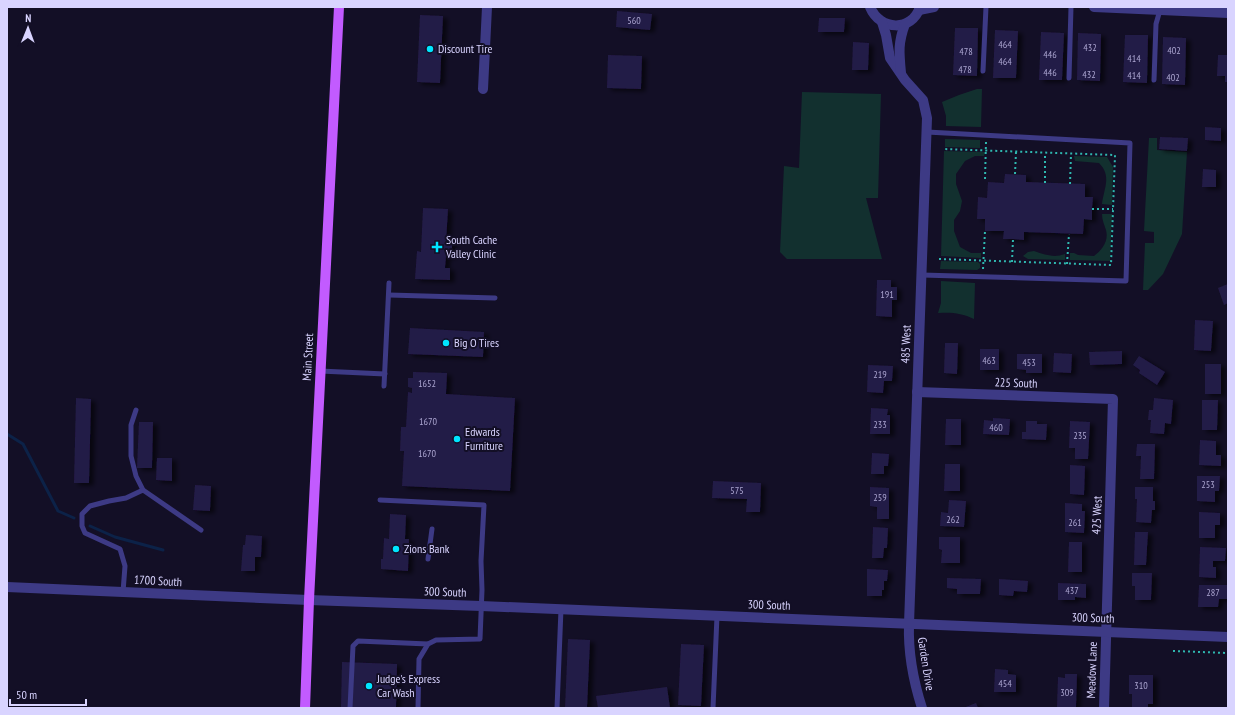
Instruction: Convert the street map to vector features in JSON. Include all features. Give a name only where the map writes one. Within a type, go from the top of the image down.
[{"type":"main road","name":"Main Street","points":[[305,708],[320,371],[339,7]]},
{"type":"street","points":[[483,89],[487,7]]},
{"type":"street","points":[[869,7],[873,14],[882,22],[890,25],[898,25],[905,24],[911,20],[920,9],[934,7]]},
{"type":"street","points":[[1094,7],[1160,8],[1228,12]]},
{"type":"street","name":"485 West","points":[[882,22],[890,58],[923,100],[927,118],[909,624]]},
{"type":"street","points":[[901,73],[899,47],[905,24]]},
{"type":"street","name":"225 South","points":[[917,392],[1113,399]]},
{"type":"street","name":"425 West","points":[[1106,632],[1113,399]]},
{"type":"street","name":"1700 South","points":[[7,587],[309,600]]},
{"type":"street","name":"300 South","points":[[309,600],[1228,637]]},
{"type":"street","name":"Garden Drive","points":[[909,624],[910,654],[915,687],[922,708]]},
{"type":"street","name":"Meadow Lane","points":[[1104,708],[1106,632]]},
{"type":"lane","points":[[983,71],[986,7]]},
{"type":"lane","points":[[1069,78],[1071,7]]},
{"type":"lane","points":[[1154,80],[1156,24],[1160,8]]},
{"type":"lane","points":[[922,275],[1126,282],[1130,143],[927,132]]},
{"type":"lane","points":[[384,386],[389,283]]},
{"type":"lane","points":[[389,295],[495,298]]},
{"type":"lane","points":[[320,371],[385,374]]},
{"type":"lane","points":[[136,410],[131,425],[131,456],[136,476],[143,490],[201,530]]},
{"type":"lane","points":[[123,592],[125,566],[120,549],[85,533],[82,526],[82,514],[90,506],[126,498],[143,490]]},
{"type":"lane","points":[[350,708],[353,646],[358,641],[428,644],[436,640],[480,639],[482,590],[481,561],[484,505],[380,500]]},
{"type":"lane","points":[[428,559],[432,528]]},
{"type":"lane","points":[[557,708],[561,609]]},
{"type":"lane","points":[[713,708],[717,616]]},
{"type":"lane","points":[[418,708],[419,659],[428,644]]},
{"type":"path","points":[[985,180],[986,141]]},
{"type":"path","points":[[939,259],[1112,265],[1115,155],[942,149]]},
{"type":"path","points":[[1015,174],[1016,152]]},
{"type":"path","points":[[1045,153],[1045,183]]},
{"type":"path","points":[[1070,154],[1070,184]]},
{"type":"path","points":[[1092,209],[1113,209]]},
{"type":"path","points":[[983,271],[984,231]]},
{"type":"path","points":[[1068,264],[1069,234]]},
{"type":"path","points":[[1012,262],[1013,239]]},
{"type":"path","points":[[1173,651],[1228,653]]},
{"type":"green space","points":[[977,89],[982,89],[981,127],[946,126],[946,116],[942,102]]},
{"type":"green space","points":[[802,92],[881,94],[878,198],[866,198],[882,259],[787,259],[780,252],[784,166],[799,168]]},
{"type":"green space","points":[[1149,138],[1157,138],[1157,150],[1187,152],[1182,234],[1163,274],[1148,290],[1143,290],[1145,243],[1154,243],[1154,232],[1144,231]]},
{"type":"green space","points":[[945,139],[980,140],[980,148],[945,147]]},
{"type":"green space","points":[[944,151],[985,152],[984,156],[975,156],[965,161],[956,174],[956,184],[962,201],[960,211],[954,220],[954,231],[960,247],[971,253],[981,253],[981,258],[941,256]]},
{"type":"green space","points":[[1074,156],[1107,157],[1113,167],[1112,205],[1102,204],[1106,182],[1103,168],[1099,163],[1075,161]]},
{"type":"green space","points":[[1102,214],[1112,214],[1110,261],[1070,260],[1070,253],[1094,256],[1100,251],[1107,238]]},
{"type":"green space","points":[[1034,251],[1054,256],[1065,254],[1065,260],[1028,259],[1023,256],[1028,252]]},
{"type":"green space","points":[[941,261],[978,262],[980,264],[980,268],[977,270],[940,269]]},
{"type":"green space","points":[[941,281],[975,283],[974,319],[956,313],[938,313],[941,303]]},
{"type":"building","points":[[617,11],[652,14],[650,30],[616,27]]},
{"type":"building","name":"Discount Tire","points":[[420,15],[443,16],[440,83],[417,82]]},
{"type":"building","points":[[819,18],[845,18],[844,32],[818,32]]},
{"type":"building","points":[[955,28],[978,28],[977,76],[953,75]]},
{"type":"building","points":[[995,30],[1018,31],[1016,78],[993,78]]},
{"type":"building","points":[[1041,32],[1064,33],[1062,80],[1039,80]]},
{"type":"building","points":[[1078,33],[1101,34],[1100,81],[1077,80]]},
{"type":"building","points":[[1125,35],[1148,35],[1147,83],[1123,82]]},
{"type":"building","points":[[1163,37],[1186,38],[1185,85],[1162,84]]},
{"type":"building","points":[[853,42],[869,43],[868,70],[852,70]]},
{"type":"building","points":[[608,55],[642,56],[641,89],[607,88]]},
{"type":"building","points":[[1218,55],[1228,55],[1228,82],[1225,82],[1225,76],[1217,76]]},
{"type":"building","points":[[1205,127],[1221,128],[1221,141],[1205,140]]},
{"type":"building","points":[[1160,137],[1188,138],[1187,151],[1159,149]]},
{"type":"building","points":[[1203,169],[1216,170],[1216,187],[1202,187]]},
{"type":"building","points":[[1005,174],[1026,175],[1026,182],[1085,184],[1085,197],[1093,197],[1092,220],[1084,219],[1083,234],[1024,232],[1024,240],[1003,239],[1004,231],[985,231],[985,219],[977,219],[978,197],[987,198],[988,182],[1004,183]]},
{"type":"building","name":"South Cache Valley Clinic","points":[[423,208],[448,209],[446,242],[452,242],[452,256],[446,256],[445,268],[450,268],[450,280],[415,279],[417,251],[421,252]]},
{"type":"building","points":[[877,280],[891,280],[891,287],[897,287],[897,300],[892,300],[892,317],[876,316]]},
{"type":"building","points":[[1228,284],[1228,303],[1224,305],[1218,288]]},
{"type":"building","points":[[1195,320],[1213,321],[1211,351],[1194,350]]},
{"type":"building","name":"Big O Tires","points":[[410,328],[484,332],[483,357],[408,354]]},
{"type":"building","points":[[945,343],[958,343],[957,374],[944,373]]},
{"type":"building","points":[[980,349],[999,349],[999,370],[980,370]]},
{"type":"building","points":[[1122,351],[1122,364],[1090,365],[1089,352]]},
{"type":"building","points":[[1054,353],[1072,354],[1071,373],[1053,372]]},
{"type":"building","points":[[1017,354],[1042,354],[1042,373],[1026,373],[1026,370],[1017,369]]},
{"type":"building","points":[[1139,356],[1165,372],[1157,385],[1139,373],[1140,370],[1133,365]]},
{"type":"building","points":[[1205,364],[1221,364],[1221,394],[1205,394]]},
{"type":"building","points":[[868,365],[893,366],[892,381],[884,381],[883,393],[867,392]]},
{"type":"building","name":"Edwards Furniture","points":[[413,372],[447,373],[446,394],[515,398],[510,491],[402,486],[404,451],[400,451],[401,427],[406,427],[408,392],[412,393],[412,388],[408,387],[408,378],[413,378]]},
{"type":"building","points":[[76,398],[91,399],[89,483],[74,483]]},
{"type":"building","points":[[1154,398],[1173,400],[1171,424],[1165,423],[1164,434],[1150,433],[1151,420],[1148,420],[1149,410],[1153,410]]},
{"type":"building","points":[[1202,400],[1218,400],[1217,430],[1202,430]]},
{"type":"building","points":[[871,408],[888,409],[887,415],[890,415],[890,434],[870,434]]},
{"type":"building","points":[[993,418],[1010,419],[1009,435],[983,434],[984,420],[993,421]]},
{"type":"building","points":[[946,419],[961,419],[961,445],[945,445]]},
{"type":"building","points":[[1026,421],[1037,421],[1037,424],[1047,424],[1046,440],[1022,439],[1022,432],[1026,432]]},
{"type":"building","points":[[1070,421],[1090,422],[1088,459],[1075,459],[1075,448],[1069,448]]},
{"type":"building","points":[[139,422],[153,422],[152,468],[137,468]]},
{"type":"building","points":[[1200,440],[1216,441],[1216,455],[1221,455],[1221,466],[1199,465]]},
{"type":"building","points":[[1137,444],[1155,444],[1154,479],[1140,479],[1141,456],[1136,456]]},
{"type":"building","points":[[872,453],[889,454],[888,466],[884,466],[884,474],[871,474]]},
{"type":"building","points":[[157,458],[172,458],[172,481],[156,480]]},
{"type":"building","points":[[945,464],[960,464],[960,491],[944,491]]},
{"type":"building","points":[[1070,465],[1085,466],[1084,495],[1070,494]]},
{"type":"building","points":[[1197,476],[1220,476],[1219,491],[1215,491],[1215,502],[1197,501]]},
{"type":"building","points":[[713,481],[761,483],[760,512],[746,512],[747,499],[712,498]]},
{"type":"building","points":[[195,485],[211,486],[210,511],[193,510]]},
{"type":"building","points":[[870,487],[889,488],[889,519],[877,519],[877,507],[870,506]]},
{"type":"building","points":[[1135,487],[1153,487],[1153,501],[1155,501],[1155,510],[1152,510],[1151,523],[1136,522],[1137,499],[1135,499]]},
{"type":"building","points":[[949,500],[966,501],[964,527],[940,526],[941,512],[948,513]]},
{"type":"building","points":[[1065,503],[1082,504],[1082,511],[1085,511],[1084,533],[1065,532]]},
{"type":"building","points":[[1199,512],[1220,513],[1220,525],[1215,525],[1215,538],[1199,538]]},
{"type":"building","name":"Zions Bank","points":[[390,514],[406,515],[405,539],[409,539],[408,571],[381,569],[384,538],[389,539]]},
{"type":"building","points":[[873,527],[888,528],[887,548],[884,548],[883,558],[872,558]]},
{"type":"building","points":[[1135,532],[1148,532],[1146,565],[1134,565]]},
{"type":"building","points":[[246,535],[262,536],[261,557],[255,557],[255,571],[241,571],[243,545],[245,545]]},
{"type":"building","points":[[939,537],[960,537],[960,563],[941,563],[942,550],[939,549]]},
{"type":"building","points":[[1069,542],[1082,542],[1082,572],[1068,572]]},
{"type":"building","points":[[1200,547],[1226,548],[1225,561],[1213,561],[1213,567],[1216,567],[1216,578],[1199,577]]},
{"type":"building","points":[[867,569],[888,570],[887,581],[884,581],[882,596],[867,596]]},
{"type":"building","points":[[1132,573],[1152,573],[1151,600],[1135,600],[1135,586],[1132,586]]},
{"type":"building","points":[[947,578],[981,579],[980,594],[957,594],[957,589],[947,588]]},
{"type":"building","points":[[999,579],[1028,581],[1027,592],[1014,591],[1013,596],[999,595]]},
{"type":"building","points":[[1058,583],[1086,584],[1086,598],[1075,597],[1075,600],[1058,600]]},
{"type":"building","points":[[1199,585],[1228,585],[1228,599],[1219,599],[1218,607],[1198,607]]},
{"type":"building","points":[[568,639],[590,640],[587,708],[565,708]]},
{"type":"building","points":[[681,644],[704,645],[701,706],[678,705]]},
{"type":"building","name":"Judge's Express Car Wash","points":[[342,662],[397,664],[396,708],[341,708]]},
{"type":"building","points":[[995,669],[1008,670],[1008,674],[1016,675],[1016,692],[994,692]]},
{"type":"building","points":[[1065,674],[1077,674],[1076,707],[1057,707],[1058,677],[1065,678]]},
{"type":"building","points":[[1129,675],[1153,675],[1153,704],[1148,704],[1148,708],[1132,708],[1132,694],[1129,694]]},
{"type":"building","points":[[667,687],[670,708],[598,708],[596,696]]},
{"type":"building","points":[[976,703],[978,708],[963,708]]},
{"type":"waterway","points":[[7,434],[23,444],[58,511],[74,518]]},
{"type":"waterway","points":[[90,526],[115,537],[163,550]]},
{"type":"place","name":"Discount Tire","points":[[430,49]]},
{"type":"place","name":"South Cache Valley Clinic","points":[[437,247]]},
{"type":"place","name":"Big O Tires","points":[[446,343]]},
{"type":"place","name":"Edwards Furniture","points":[[457,439]]},
{"type":"place","name":"Zions Bank","points":[[396,549]]},
{"type":"place","name":"Judge's Express Car Wash","points":[[369,686]]}]
